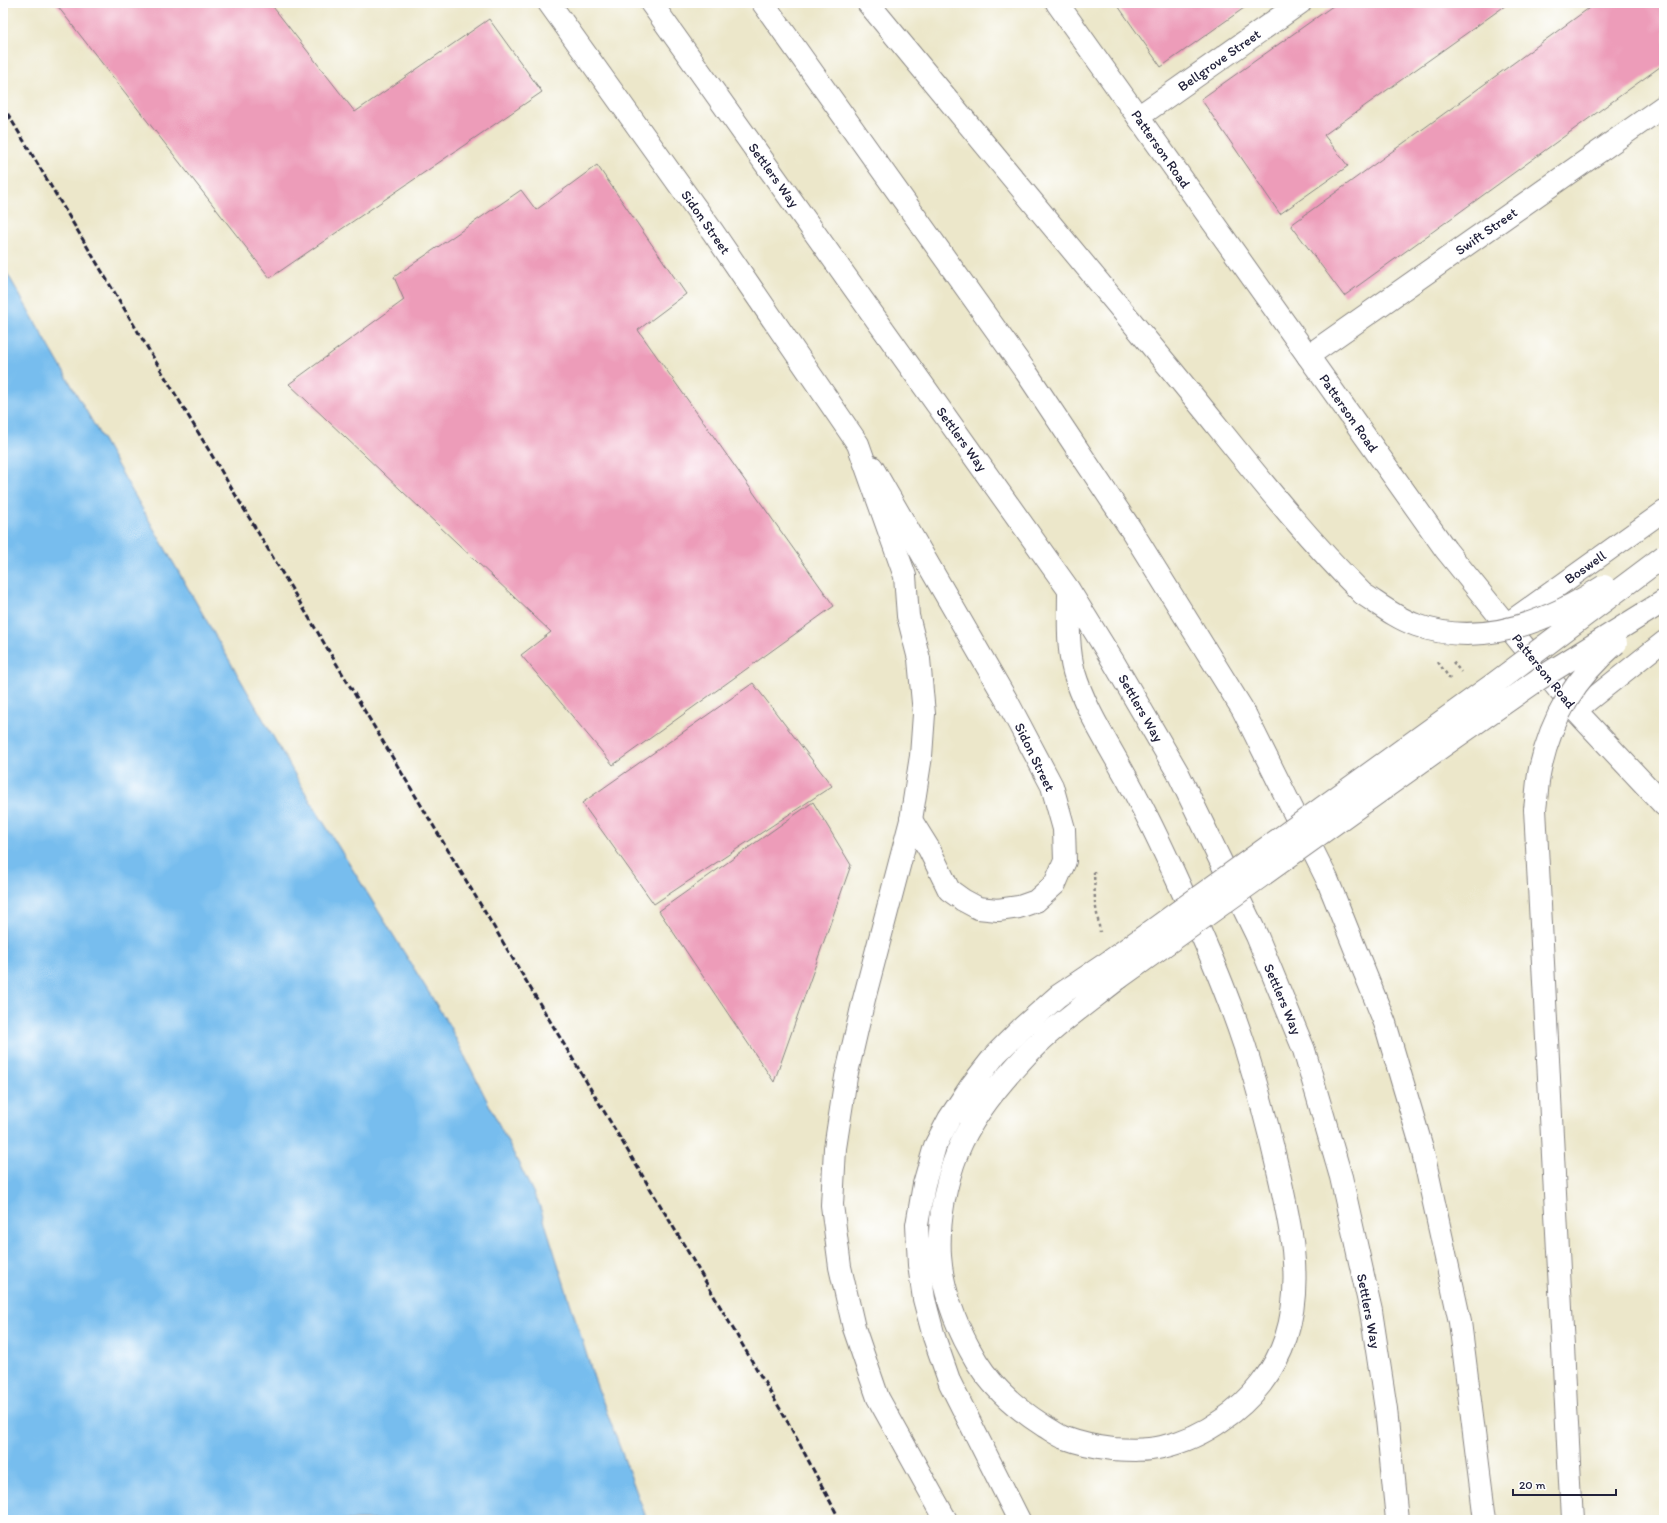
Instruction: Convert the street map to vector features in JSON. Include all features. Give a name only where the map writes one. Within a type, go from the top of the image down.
[{"type":"main road","name":"Sidon Street","points":[[549,3],[713,232],[858,444],[1007,701],[1052,786],[1064,829],[1065,861],[1055,884],[1036,901],[1019,907],[998,910],[978,908],[963,900],[949,890],[929,849],[911,820],[921,756],[924,714],[919,659],[908,616],[905,576],[858,444]]},
{"type":"main road","name":"Settlers Way","points":[[651,3],[1069,590],[1113,660],[1178,773],[1257,936],[1304,1050],[1340,1177],[1371,1311],[1386,1409],[1397,1520]]},
{"type":"main road","points":[[763,3],[1026,372],[1130,528],[1243,710],[1327,879],[1385,1023],[1422,1148],[1460,1322],[1485,1520]]},
{"type":"main road","points":[[868,3],[1200,405],[1288,514],[1329,560],[1363,594],[1395,615],[1416,625],[1436,631],[1480,634],[1510,629],[1534,622],[1559,612],[1589,596],[1664,548]]},
{"type":"main road","name":"Patterson Road","points":[[1057,3],[1446,550],[1576,711],[1664,805]]},
{"type":"main road","name":"Bellgrove Street","points":[[1138,117],[1300,3]]},
{"type":"main road","name":"Swift Street","points":[[1308,356],[1664,106]]},
{"type":"main road","points":[[1069,590],[1069,633],[1073,668],[1084,700],[1130,784],[1171,867],[1218,974],[1244,1045],[1283,1191],[1291,1231],[1295,1274],[1292,1310],[1285,1338],[1272,1367],[1252,1395],[1230,1415],[1207,1431],[1183,1441],[1159,1448],[1131,1450],[1093,1447],[1060,1437],[1019,1410],[992,1384],[970,1350],[956,1321],[946,1291],[940,1257],[942,1221],[947,1187],[958,1150],[975,1120],[1020,1061],[1115,969],[1489,688],[1664,556]]},
{"type":"main road","points":[[1019,1520],[950,1383],[934,1337],[924,1299],[919,1265],[918,1225],[924,1184],[935,1146],[949,1120],[971,1086],[996,1054],[1023,1027],[1058,996],[1115,969],[1539,679],[1664,601]]},
{"type":"main road","points":[[1572,1520],[1536,809],[1540,770],[1553,726],[1569,693],[1596,662],[1664,601]]},
{"type":"main road","points":[[911,820],[864,999],[846,1077],[835,1148],[832,1205],[840,1267],[854,1328],[878,1398],[946,1520]]},
{"type":"lane","name":"Boswell","points":[[1506,624],[1664,511]]},
{"type":"lane","points":[[1576,711],[1664,641]]},
{"type":"path","points":[[1451,659],[1463,676]]},
{"type":"path","points":[[1436,660],[1452,684]]},
{"type":"path","points":[[1094,868],[1095,902],[1101,939]]},
{"type":"water","points":[[3,266],[309,799],[449,1025],[539,1204],[594,1378],[647,1520],[3,1520]]},
{"type":"building","points":[[55,3],[270,3],[355,112],[489,19],[542,92],[270,278]]},
{"type":"building","points":[[1116,3],[1251,3],[1161,67]]},
{"type":"building","points":[[1337,3],[1509,3],[1324,135],[1348,166],[1280,214],[1201,99]]},
{"type":"building","points":[[1596,3],[1664,3],[1664,64],[1344,296],[1291,225]]},
{"type":"building","points":[[597,165],[686,294],[638,330],[834,606],[613,765],[521,655],[551,632],[289,384],[404,300],[394,277],[521,190],[536,210]]},
{"type":"building","points":[[753,683],[832,786],[654,904],[582,803]]},
{"type":"building","points":[[813,802],[851,865],[774,1082],[659,911]]},
{"type":"railway","points":[[3,106],[684,1245],[790,1426],[840,1520]]}]
